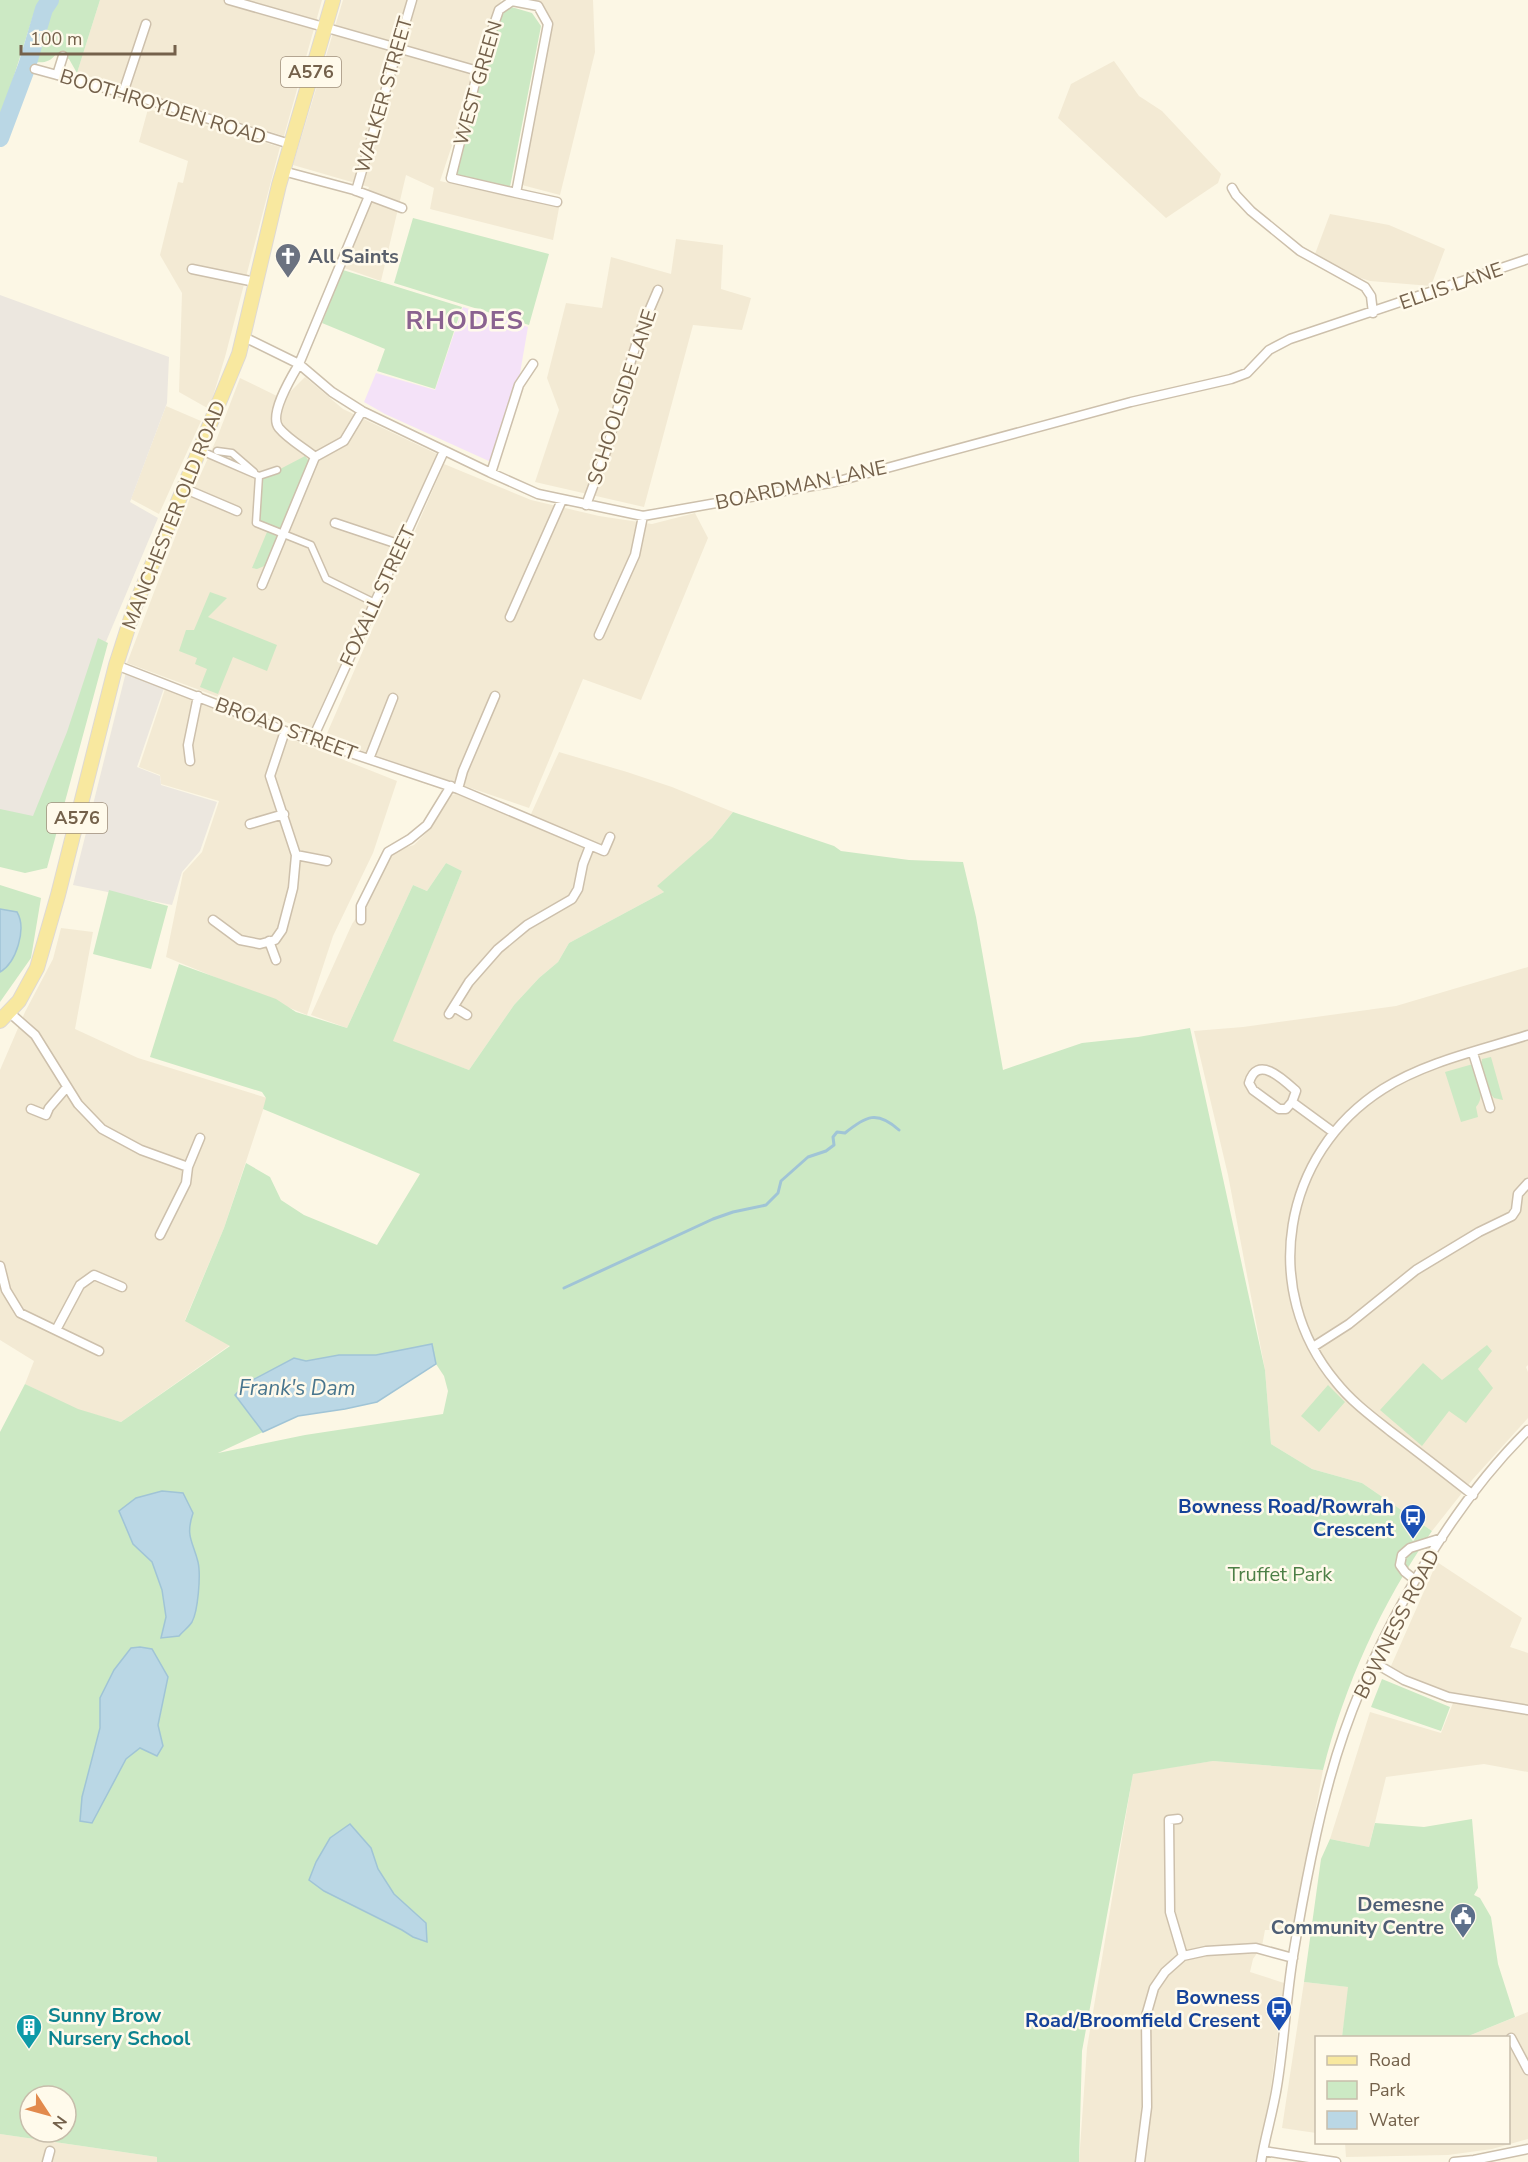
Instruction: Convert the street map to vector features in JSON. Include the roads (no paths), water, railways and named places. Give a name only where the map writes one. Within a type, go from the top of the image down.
[{"type":"main road","name":"MANCHESTER OLD ROAD","points":[[5,1017],[32,980],[42,954],[116,665],[135,606],[233,371],[244,338],[255,282],[290,144],[333,0]]},
{"type":"street","points":[[229,0],[253,3],[324,28],[478,71]]},
{"type":"street","name":"WALKER STREET","points":[[356,190],[412,0]]},
{"type":"street","name":"WEST GREEN","points":[[516,193],[548,24],[538,6],[512,1],[499,10],[478,71],[451,178],[516,193],[557,202]]},
{"type":"street","points":[[123,93],[146,24]]},
{"type":"street","points":[[57,75],[63,56]]},
{"type":"street","name":"BOOTHROYDEN ROAD","points":[[35,69],[123,93],[290,144]]},
{"type":"street","points":[[283,171],[356,190],[402,208]]},
{"type":"street","points":[[1232,188],[1251,210],[1300,251],[1365,287],[1371,296],[1373,312]]},
{"type":"street","name":"WALKER STREET","points":[[315,457],[278,427],[275,418],[286,387],[299,363],[369,196]]},
{"type":"street","name":"ELLIS LANE","points":[[1373,312],[1528,259]]},
{"type":"street","points":[[192,269],[255,282]]},
{"type":"street","name":"SCHOOLSIDE LANE","points":[[586,505],[607,449],[640,332],[658,290]]},
{"type":"street","name":"BOARDMAN LANE","points":[[244,338],[299,363],[332,392],[362,411],[491,474],[538,494],[643,516],[835,482],[1131,402],[1230,379],[1247,373],[1269,350],[1280,344],[1373,312]]},
{"type":"street","points":[[491,474],[519,385],[533,364]]},
{"type":"street","points":[[261,585],[315,457],[344,441],[362,411]]},
{"type":"street","points":[[199,450],[259,476],[277,470]]},
{"type":"street","points":[[217,451],[232,453],[259,476]]},
{"type":"street","name":"FOXALL STREET","points":[[312,740],[444,451]]},
{"type":"street","points":[[259,476],[255,523],[312,545],[326,579],[375,603]]},
{"type":"street","points":[[183,488],[237,511]]},
{"type":"street","points":[[510,618],[561,500]]},
{"type":"street","points":[[599,635],[635,555],[643,516]]},
{"type":"street","points":[[335,523],[401,545]]},
{"type":"street","name":"BROAD STREET","points":[[116,665],[285,731],[454,788],[604,851],[610,837]]},
{"type":"street","points":[[190,761],[188,745],[198,696]]},
{"type":"street","points":[[361,920],[361,906],[388,852],[410,839],[427,825],[454,788],[495,696]]},
{"type":"street","points":[[369,759],[393,699]]},
{"type":"street","points":[[213,920],[240,940],[260,944],[275,940],[282,930],[293,888],[296,855],[270,776],[285,731]]},
{"type":"street","points":[[250,824],[284,814]]},
{"type":"street","points":[[466,1015],[451,1010],[469,982],[498,949],[527,925],[572,899],[578,889],[583,864],[590,846]]},
{"type":"street","points":[[296,855],[327,861]]},
{"type":"street","points":[[268,941],[276,960]]},
{"type":"street","points":[[5,1017],[35,1035],[88,1116],[112,1135],[141,1150],[188,1167]]},
{"type":"street","points":[[1473,1495],[1361,1408],[1337,1384],[1312,1347],[1298,1312],[1292,1278],[1290,1248],[1292,1227],[1303,1185],[1314,1161],[1333,1132],[1352,1112],[1384,1088],[1404,1077],[1528,1035]]},
{"type":"street","points":[[1473,1053],[1490,1108]]},
{"type":"street","points":[[1260,1069],[1267,1069],[1296,1091],[1292,1102],[1286,1109],[1280,1109],[1252,1089],[1250,1083],[1253,1075],[1260,1069]]},
{"type":"street","points":[[31,1109],[46,1115],[49,1108],[67,1087]]},
{"type":"street","points":[[1292,1102],[1333,1132]]},
{"type":"street","points":[[160,1234],[186,1183],[188,1167],[200,1138]]},
{"type":"street","points":[[1312,1347],[1349,1324],[1416,1270],[1479,1232],[1512,1216],[1516,1210],[1518,1194],[1528,1183]]},
{"type":"street","points":[[0,1266],[6,1290],[20,1313],[99,1351]]},
{"type":"street","points":[[56,1330],[80,1285],[94,1275],[122,1287]]},
{"type":"street","name":"BOWNESS ROAD","points":[[1261,2162],[1277,2087],[1293,1958],[1310,1863],[1330,1776],[1355,1707],[1373,1662],[1424,1564],[1508,1449],[1528,1430]]},
{"type":"street","points":[[1415,1580],[1405,1572],[1401,1565],[1402,1555],[1410,1548],[1442,1538]]},
{"type":"street","points":[[1373,1662],[1404,1680],[1448,1697],[1528,1710]]},
{"type":"street","points":[[1178,1819],[1169,1820],[1170,1912],[1183,1956]]},
{"type":"street","points":[[1140,2162],[1148,2107],[1146,2016],[1154,1988],[1165,1972],[1183,1956],[1206,1951],[1256,1948],[1293,1958]]},
{"type":"street","points":[[1510,2038],[1528,2070]]},
{"type":"street","points":[[1454,2162],[1528,2149]]},
{"type":"street","points":[[47,2162],[50,2151]]},
{"type":"street","points":[[1263,2151],[1336,2162]]},
{"type":"water","points":[[0,909],[17,912],[21,927],[15,954],[6,968],[0,972]]},
{"type":"water","name":"Frank's Dam","points":[[432,1344],[436,1364],[377,1402],[298,1416],[263,1432],[235,1395],[245,1384],[294,1358],[306,1361],[339,1355],[376,1355]]},
{"type":"water","points":[[162,1491],[183,1493],[193,1513],[190,1534],[198,1562],[199,1575],[197,1602],[192,1622],[179,1636],[161,1638],[166,1617],[162,1590],[152,1562],[133,1544],[119,1511],[136,1498]]},
{"type":"water","points":[[131,1648],[152,1649],[168,1677],[158,1725],[163,1746],[157,1756],[140,1748],[126,1759],[92,1823],[80,1821],[82,1797],[100,1728],[100,1698],[114,1670]]},
{"type":"water","points":[[350,1824],[371,1848],[378,1869],[394,1894],[426,1923],[427,1942],[324,1891],[309,1880],[330,1838]]},
{"type":"waterway","points":[[0,138],[27,66],[44,9],[50,0]]},
{"type":"waterway","points":[[564,1288],[713,1219],[766,1205],[778,1193],[781,1181],[808,1157],[826,1151],[834,1145],[833,1137],[837,1132],[845,1133],[866,1119],[872,1118],[884,1120],[899,1130]]},
{"type":"place","name":"All Saints","points":[[288,279]]},
{"type":"place","name":"Bowness Road/Rowrah Crescent","points":[[1413,1540]]},
{"type":"place","name":"Demesne Community Centre","points":[[1463,1939]]},
{"type":"place","name":"Bowness Road/Broomfield Cresent","points":[[1279,2032]]},
{"type":"place","name":"Sunny Brow Nursery School","points":[[29,2050]]},
{"type":"district","name":"RHODES","points":[[465,320]]},
{"type":"park label","name":"Truffet Park","points":[[1280,1574]]}]
